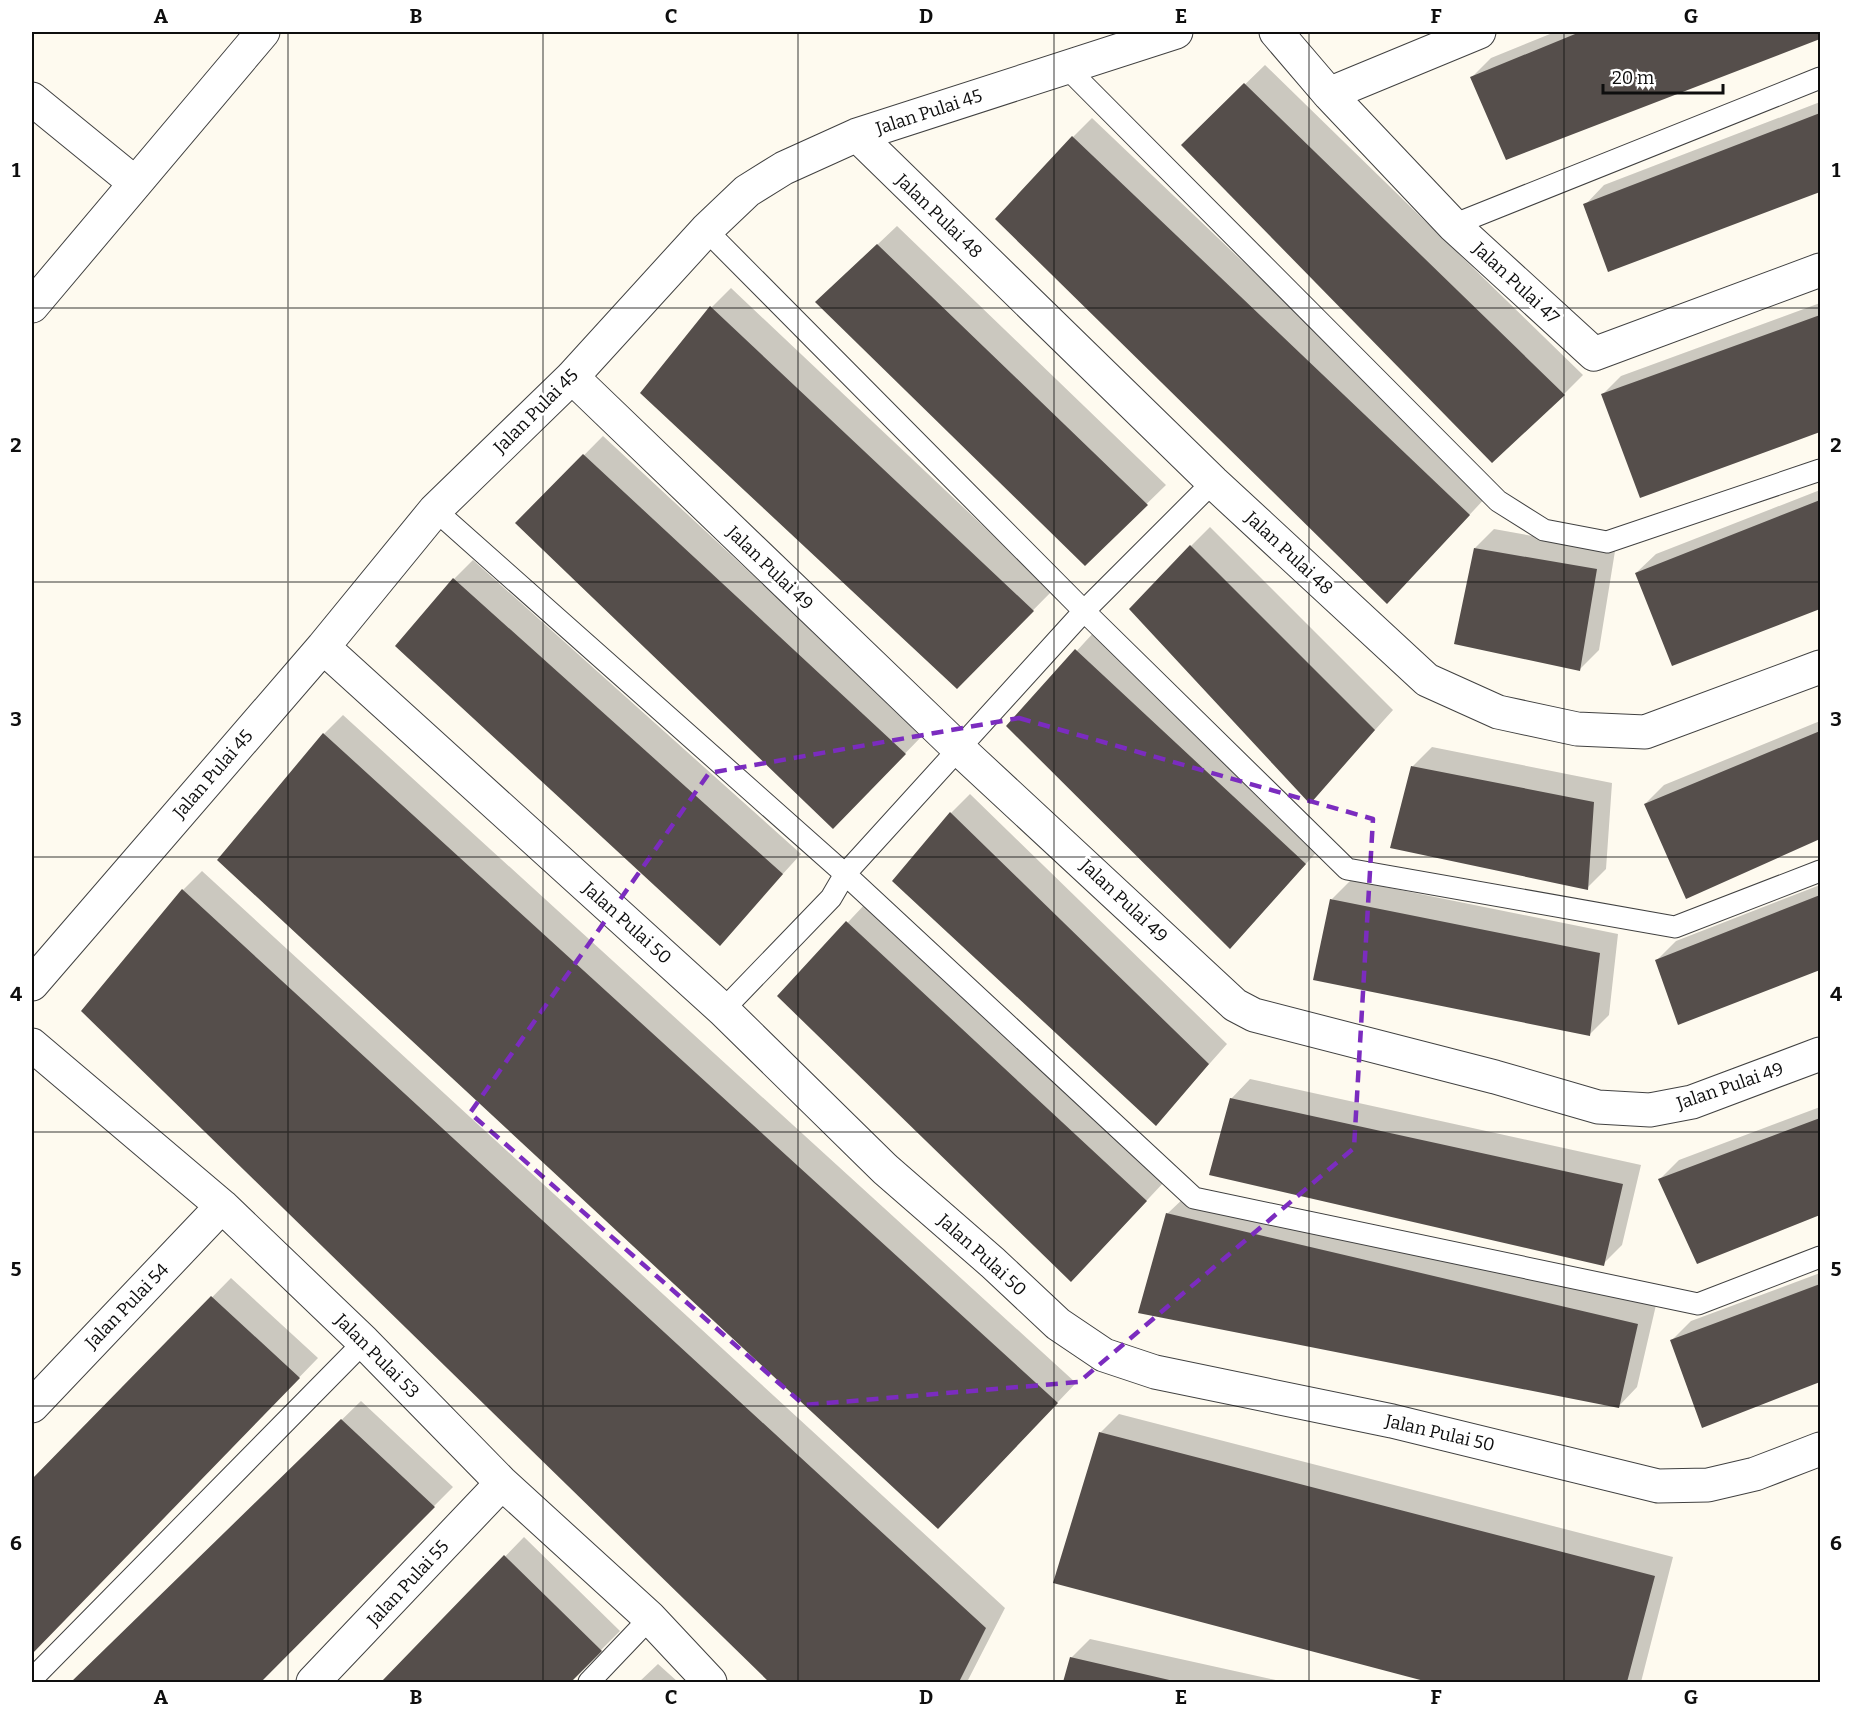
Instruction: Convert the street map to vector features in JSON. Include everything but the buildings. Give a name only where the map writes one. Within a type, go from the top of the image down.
[{"type":"street","points":[[32,306],[263,32]]},
{"type":"street","name":"Jalan Pulai 45","points":[[32,984],[323,647],[435,510],[572,376],[706,230],[747,191],[784,168],[857,135],[1176,32]]},
{"type":"street","name":"Jalan Pulai 47","points":[[1276,32],[1329,94],[1453,225],[1594,354],[1821,270]]},
{"type":"street","points":[[1329,94],[1479,32]]},
{"type":"street","points":[[32,99],[135,183]]},
{"type":"street","name":"Jalan Pulai 48","points":[[857,135],[1213,483],[1427,680],[1498,712],[1577,729],[1645,732],[1821,667]]},
{"type":"street","name":"Jalan Pulai 49","points":[[572,376],[958,748],[1235,1005],[1254,1015],[1495,1077],[1598,1107],[1650,1110],[1692,1102],[1821,1054]]},
{"type":"street","name":"Jalan Pulai 50","points":[[323,647],[723,1010],[885,1169],[993,1263],[1058,1324],[1104,1355],[1155,1372],[1392,1421],[1658,1486],[1708,1485],[1755,1474],[1821,1449]]},
{"type":"street","name":"Jalan Pulai 53","points":[[32,1045],[222,1206],[364,1342],[502,1483],[650,1618],[710,1683]]},
{"type":"street","name":"Jalan Pulai 54","points":[[32,1406],[222,1206]]},
{"type":"street","name":"Jalan Pulai 55","points":[[313,1683],[502,1483]]},
{"type":"lane","points":[[1066,67],[1498,501],[1544,530],[1607,542],[1821,470]]},
{"type":"lane","points":[[1453,225],[1821,78]]},
{"type":"lane","points":[[706,230],[1084,611],[1347,869],[1675,927],[1821,872]]},
{"type":"lane","points":[[723,1010],[831,898],[845,874],[1084,611],[1213,483]]},
{"type":"lane","points":[[435,510],[845,874],[1194,1198],[1698,1304],[1821,1257]]},
{"type":"lane","points":[[32,1679],[364,1342]]},
{"type":"lane","points":[[588,1683],[650,1618]]},
{"type":"highlighted area","points":[[1019,718],[1373,819],[1354,1148],[1079,1382],[804,1405],[470,1113],[709,773]]}]
